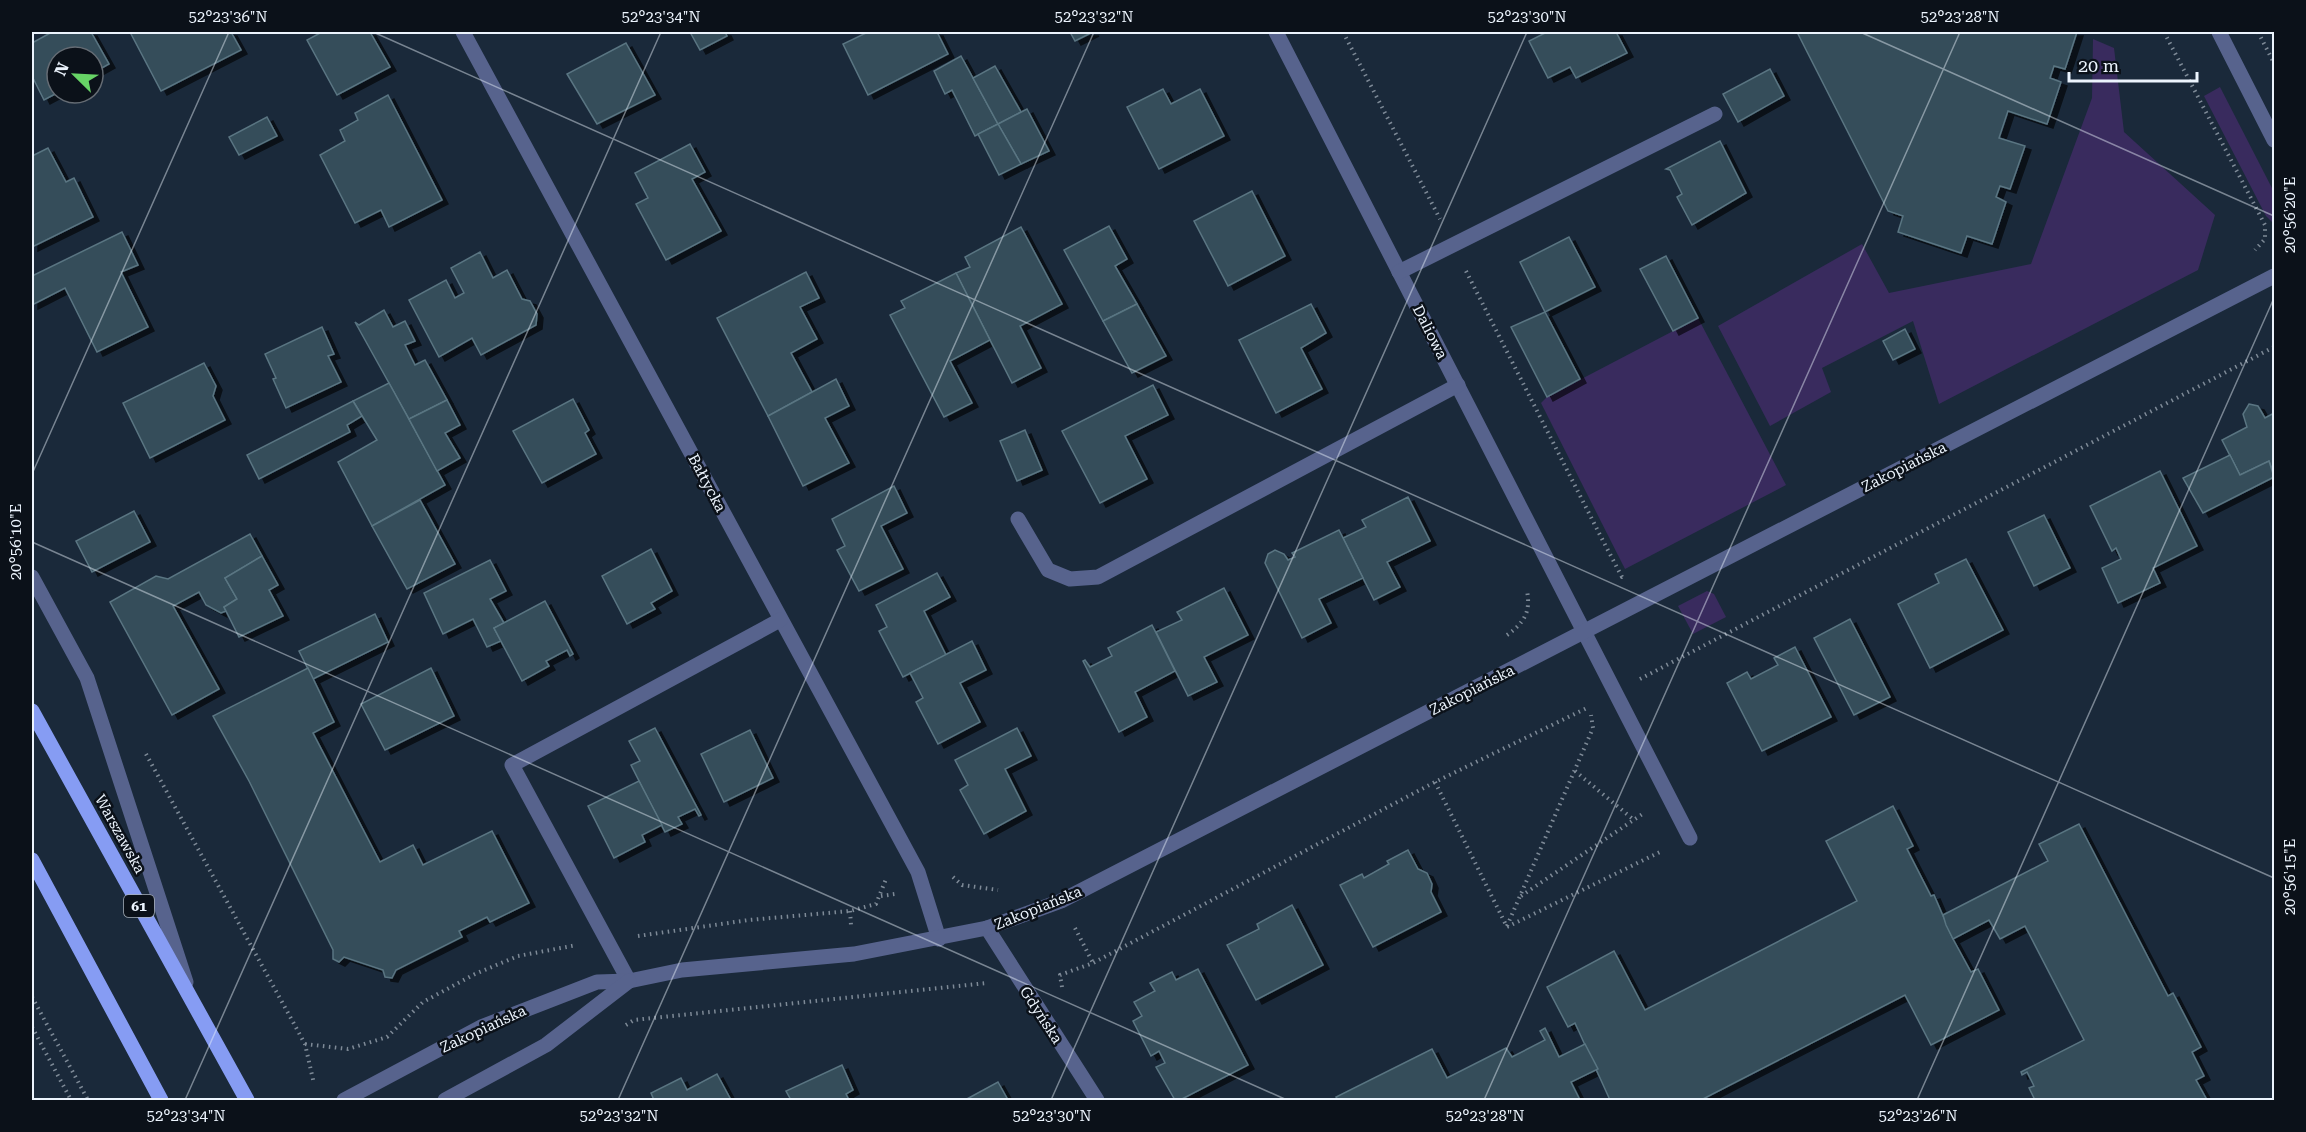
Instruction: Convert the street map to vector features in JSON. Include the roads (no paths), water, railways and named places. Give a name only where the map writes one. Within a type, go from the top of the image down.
[{"type":"main road","name":"Warszawska","points":[[32,711],[247,1101]]},
{"type":"main road","points":[[32,860],[161,1101]]},
{"type":"street","name":"Bałtycka","points":[[463,32],[918,872],[939,939]]},
{"type":"street","name":"Daliowa","points":[[1276,32],[1690,837]]},
{"type":"street","points":[[2219,32],[2274,140]]},
{"type":"street","points":[[1399,272],[1715,114]]},
{"type":"street","name":"Zakopiańska","points":[[344,1101],[481,1027],[597,982],[629,981],[682,970],[854,954],[987,928],[1061,901],[2274,276]]},
{"type":"street","points":[[1018,519],[1048,570],[1070,579],[1098,577],[1458,385]]},
{"type":"street","points":[[32,577],[87,678],[193,1002]]},
{"type":"street","points":[[629,981],[512,765],[780,620]]},
{"type":"street","name":"Gdyńska","points":[[987,928],[1097,1101]]},
{"type":"street","name":"Zakopiańska","points":[[445,1101],[546,1044],[629,981]]}]
